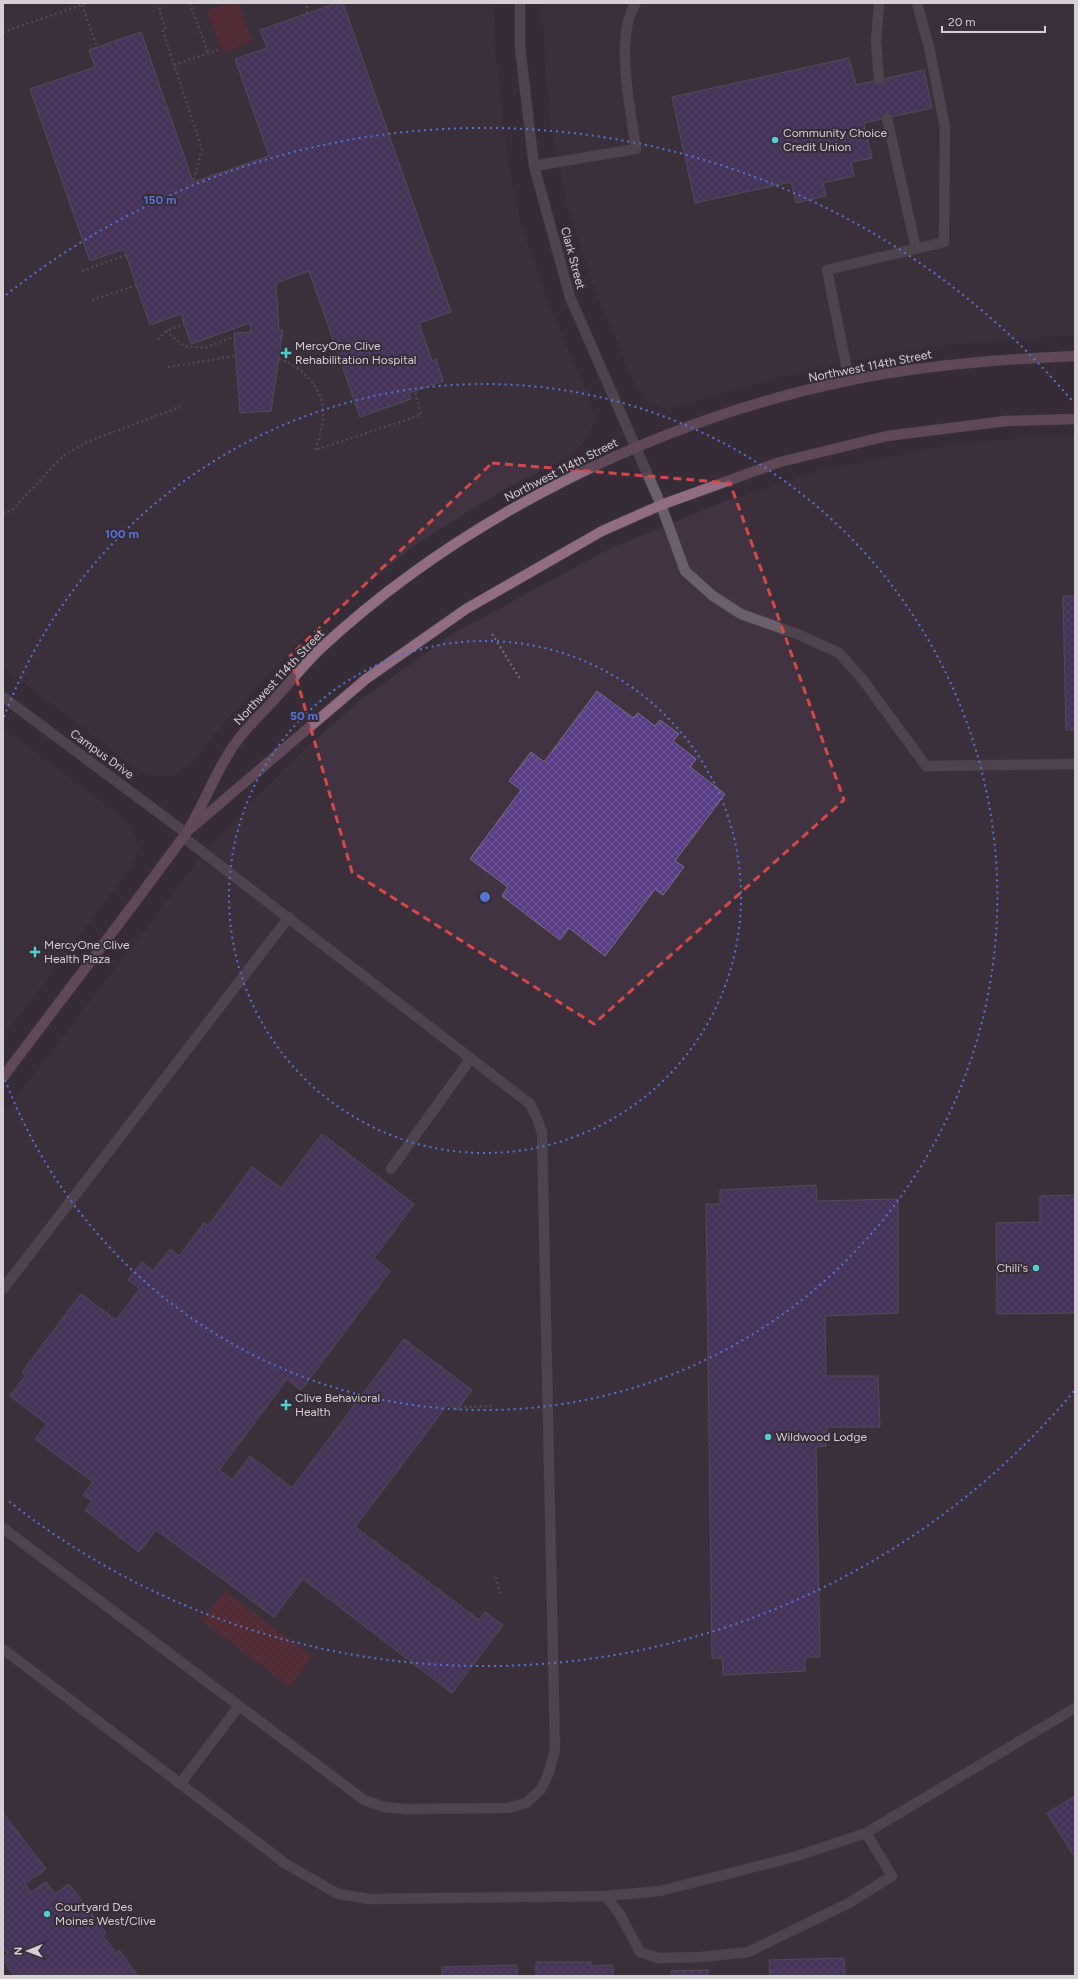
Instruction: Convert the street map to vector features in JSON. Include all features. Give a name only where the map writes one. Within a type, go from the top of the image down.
[{"type":"street","name":"Clark Street","points":[[520,3],[520,47],[534,166],[570,297],[661,505],[685,571],[713,596],[741,614],[800,635],[839,653],[863,680],[926,766],[1075,764]]},
{"type":"street","points":[[534,166],[636,149],[624,59],[626,31],[633,7],[636,3]]},
{"type":"street","points":[[879,3],[876,42],[880,80]]},
{"type":"street","points":[[849,380],[827,270],[944,242],[945,136],[930,50],[917,3]]},
{"type":"street","points":[[887,118],[916,249]]},
{"type":"street","name":"Northwest 114th Street","points":[[3,1077],[184,835],[236,742],[318,651],[353,621],[431,560],[524,502],[635,448],[688,427],[767,401],[849,380],[928,367],[1009,358],[1075,356]]},
{"type":"street","name":"Northwest 114th Street","points":[[184,835],[366,679],[466,609],[602,531],[661,505],[780,462],[887,436],[1006,421],[1075,419]]},
{"type":"street","name":"Campus Drive","points":[[3,697],[472,1058],[530,1104],[538,1118],[542,1133],[555,1750],[548,1775],[541,1789],[526,1803],[508,1808],[405,1809],[384,1807],[364,1800],[3,1528]]},
{"type":"street","points":[[3,1290],[289,917]]},
{"type":"street","points":[[391,1169],[472,1058]]},
{"type":"street","points":[[3,1649],[286,1864],[338,1894],[369,1899],[606,1896],[660,1891],[794,1857],[866,1833],[1075,1708]]},
{"type":"street","points":[[180,1784],[239,1706]]},
{"type":"street","points":[[606,1896],[621,1916],[640,1952],[658,1958],[701,1957],[748,1952],[849,1903],[892,1876],[866,1833]]},
{"type":"path","points":[[3,32],[87,3]]},
{"type":"path","points":[[160,3],[160,14],[166,30],[163,31],[202,149],[193,182]]},
{"type":"path","points":[[190,3],[208,53]]},
{"type":"path","points":[[307,3],[307,14]]},
{"type":"path","points":[[82,5],[96,47]]},
{"type":"path","points":[[174,65],[221,49]]},
{"type":"path","points":[[82,271],[126,255]]},
{"type":"path","points":[[92,300],[137,286]]},
{"type":"path","points":[[158,340],[166,331],[185,324]]},
{"type":"path","points":[[166,331],[184,346],[204,348],[234,337]]},
{"type":"path","points":[[168,368],[235,356]]},
{"type":"path","points":[[279,359],[288,362],[303,372],[313,383],[321,398],[323,411],[322,426],[315,450],[421,415],[415,391]]},
{"type":"path","points":[[3,514],[12,510],[63,456],[88,442],[180,408]]},
{"type":"path","points":[[492,634],[521,680]]},
{"type":"path","points":[[460,1405],[465,1407],[492,1406]]},
{"type":"path","points":[[496,1577],[500,1594]]},
{"type":"highlighted area","points":[[492,463],[730,483],[844,800],[594,1024],[352,872],[290,656]]},
{"type":"shaded area","name":"MercyOne Clive Rehabilitation Hospital","points":[[3,3],[494,3],[495,48],[508,166],[521,224],[549,305],[590,400],[594,418],[588,438],[573,454],[505,489],[419,542],[306,634],[222,725],[194,761],[174,775],[157,776],[138,770],[3,667]]},
{"type":"shaded area","points":[[230,3],[239,3],[252,42],[223,53],[207,11]]},
{"type":"shaded area","points":[[543,3],[1075,3],[1075,335],[961,343],[883,354],[808,370],[665,408],[649,403],[636,387],[594,287],[568,207],[550,120],[544,46]]},
{"type":"shaded area","points":[[1042,436],[1075,436],[1075,1976],[3,1976],[3,1115],[206,851],[293,760],[362,699],[454,633],[611,548],[723,502],[817,471],[939,447]]},
{"type":"shaded area","name":"MercyOne Clive Health Plaza","points":[[3,728],[119,815],[133,829],[138,847],[130,869],[3,1036]]},
{"type":"shaded area","points":[[225,1591],[312,1656],[290,1687],[202,1621]]},
{"type":"building","points":[[337,3],[343,3],[451,312],[419,323],[432,361],[436,359],[443,381],[409,393],[411,399],[360,417],[309,271],[276,283],[279,330],[283,330],[271,411],[240,413],[234,333],[251,332],[250,323],[191,344],[181,314],[150,325],[124,249],[90,261],[30,89],[95,67],[89,50],[141,32],[193,182],[269,156],[235,59],[267,48],[260,30]]},
{"type":"building","name":"Community Choice Credit Union","points":[[849,58],[856,85],[924,70],[932,108],[864,123],[872,158],[851,162],[854,176],[823,183],[826,196],[796,203],[791,182],[695,203],[672,97]]},
{"type":"building","points":[[1063,596],[1075,596],[1075,730],[1066,730]]},
{"type":"building","points":[[597,691],[633,718],[638,713],[655,726],[660,720],[679,734],[673,741],[696,759],[690,767],[725,794],[675,861],[684,867],[663,895],[655,889],[605,956],[569,928],[560,940],[502,896],[508,887],[470,859],[521,790],[509,781],[531,752],[544,762]]},
{"type":"building","points":[[322,1134],[414,1204],[374,1258],[390,1271],[301,1390],[287,1379],[219,1470],[232,1480],[250,1456],[292,1488],[404,1339],[472,1390],[457,1410],[448,1404],[355,1527],[479,1620],[485,1612],[503,1625],[452,1693],[303,1579],[274,1617],[156,1530],[139,1552],[85,1510],[92,1501],[83,1495],[93,1482],[35,1439],[47,1424],[10,1396],[26,1375],[22,1372],[81,1294],[116,1320],[140,1289],[128,1280],[142,1262],[153,1271],[170,1249],[179,1256],[204,1223],[208,1226],[252,1167],[281,1188]]},
{"type":"building","name":"Wildwood Lodge","points":[[816,1185],[817,1201],[898,1199],[898,1313],[825,1316],[826,1376],[878,1376],[880,1427],[827,1427],[826,1446],[816,1447],[820,1657],[805,1657],[805,1671],[723,1675],[722,1658],[712,1658],[706,1204],[720,1204],[720,1190]]},
{"type":"building","name":"Chili's","points":[[1075,1195],[1075,1313],[997,1314],[996,1223],[1040,1222],[1040,1196]]},
{"type":"building","points":[[1075,1796],[1075,1858],[1047,1813]]},
{"type":"building","name":"Courtyard Des Moines West/Clive","points":[[3,1813],[46,1869],[25,1884],[31,1892],[46,1882],[55,1894],[69,1884],[106,1933],[103,1936],[116,1953],[119,1950],[138,1976],[15,1976],[3,1960],[3,1957],[8,1954],[3,1947]]},
{"type":"building","points":[[844,1958],[845,1976],[770,1976],[769,1960]]},
{"type":"building","points":[[536,1962],[591,1962],[591,1966],[613,1965],[613,1976],[536,1976]]},
{"type":"building","points":[[517,1965],[517,1976],[442,1976],[442,1967]]},
{"type":"building","points":[[708,1970],[708,1976],[672,1976],[671,1971]]},
{"type":"place","name":"Community Choice Credit Union","points":[[775,140]]},
{"type":"place","name":"MercyOne Clive Rehabilitation Hospital","points":[[286,353]]},
{"type":"place","name":"MercyOne Clive Health Plaza","points":[[35,952]]},
{"type":"place","name":"Chili's","points":[[1036,1268]]},
{"type":"place","name":"Clive Behavioral Health","points":[[286,1405]]},
{"type":"place","name":"Wildwood Lodge","points":[[768,1437]]},
{"type":"place","name":"Courtyard Des Moines West/Clive","points":[[47,1914]]}]
